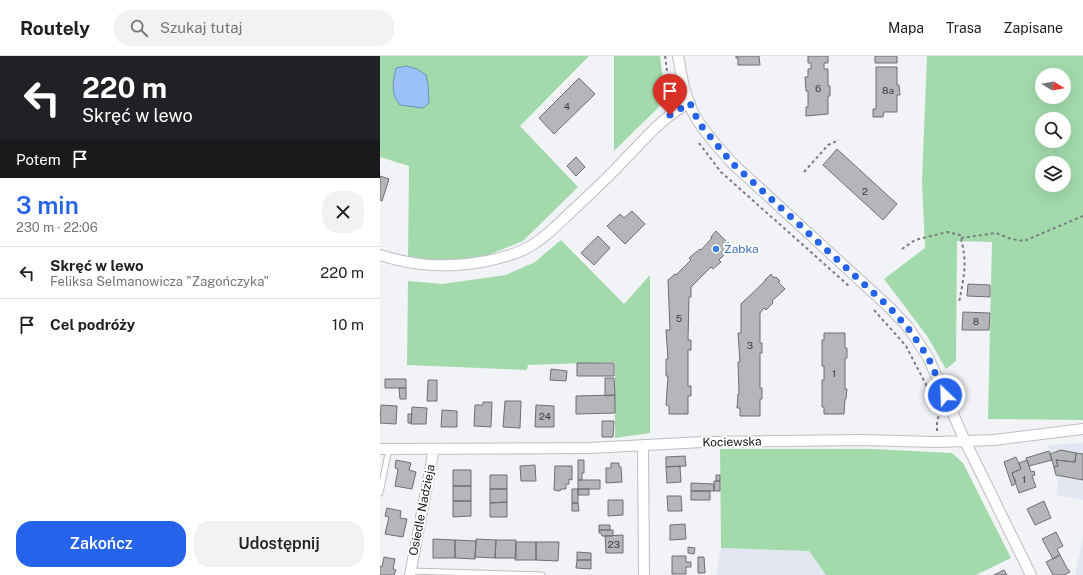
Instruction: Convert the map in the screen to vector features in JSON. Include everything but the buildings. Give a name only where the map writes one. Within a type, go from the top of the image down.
[{"type":"street","points":[[678,56],[690,103],[699,123],[732,163],[889,307],[908,328],[928,357],[965,441],[1031,575]]},
{"type":"street","points":[[380,255],[399,261],[434,266],[469,264],[498,259],[524,250],[538,242],[554,228],[614,171],[662,122],[679,109],[690,103]]},
{"type":"street","name":"Kociewska","points":[[385,449],[590,448],[643,445],[861,440],[937,442],[994,440],[1083,429]]},
{"type":"street","points":[[643,445],[644,575]]},
{"type":"street","name":"Osiedle Nadzieja","points":[[410,573],[434,449]]},
{"type":"lane","points":[[380,493],[385,449]]},
{"type":"lane","name":"Osiedle Nadzieja","points":[[410,573],[542,575]]},
{"type":"path","points":[[665,56],[668,78],[676,104]]},
{"type":"path","points":[[804,172],[828,145],[840,140]]},
{"type":"path","points":[[961,238],[996,233],[1011,239],[1024,241],[1083,216]]},
{"type":"path","points":[[902,249],[915,240],[947,232],[960,235],[965,253],[965,269],[959,303]]},
{"type":"path","points":[[872,307],[906,346],[940,412],[937,421],[937,442]]},
{"type":"shaded area","points":[[1083,443],[1083,500],[1056,495],[1058,480],[1055,475],[1048,445]]},
{"type":"shaded area","points":[[1083,537],[1083,575],[1075,575]]},
{"type":"shaded area","points":[[721,548],[810,551],[826,575],[716,575]]},
{"type":"green space","points":[[380,56],[589,56],[520,126],[578,187],[523,241],[483,257],[441,262],[408,258],[409,166],[380,157]]},
{"type":"green space","points":[[614,56],[660,56],[662,72],[669,97],[614,151]]},
{"type":"green space","points":[[927,56],[1083,56],[1083,420],[988,419],[992,242],[957,241],[956,361],[946,369],[927,336],[884,279],[925,248],[922,181]]},
{"type":"green space","points":[[561,240],[624,304],[650,275],[650,433],[615,438],[615,362],[528,365],[527,370],[407,365],[408,281],[442,284],[506,275],[535,262]]},
{"type":"green space","points":[[720,449],[873,449],[952,453],[963,463],[1011,558],[976,575],[826,575],[809,551],[721,548]]},
{"type":"water","points":[[407,66],[417,69],[426,75],[429,103],[423,108],[400,105],[395,96],[393,83],[396,68]]},
{"type":"place","name":"Żabka","points":[[716,249]]},
{"type":"route","points":[[670,115],[690,103],[699,123],[711,140],[732,163],[889,307],[908,328],[928,357],[945,395]]}]
